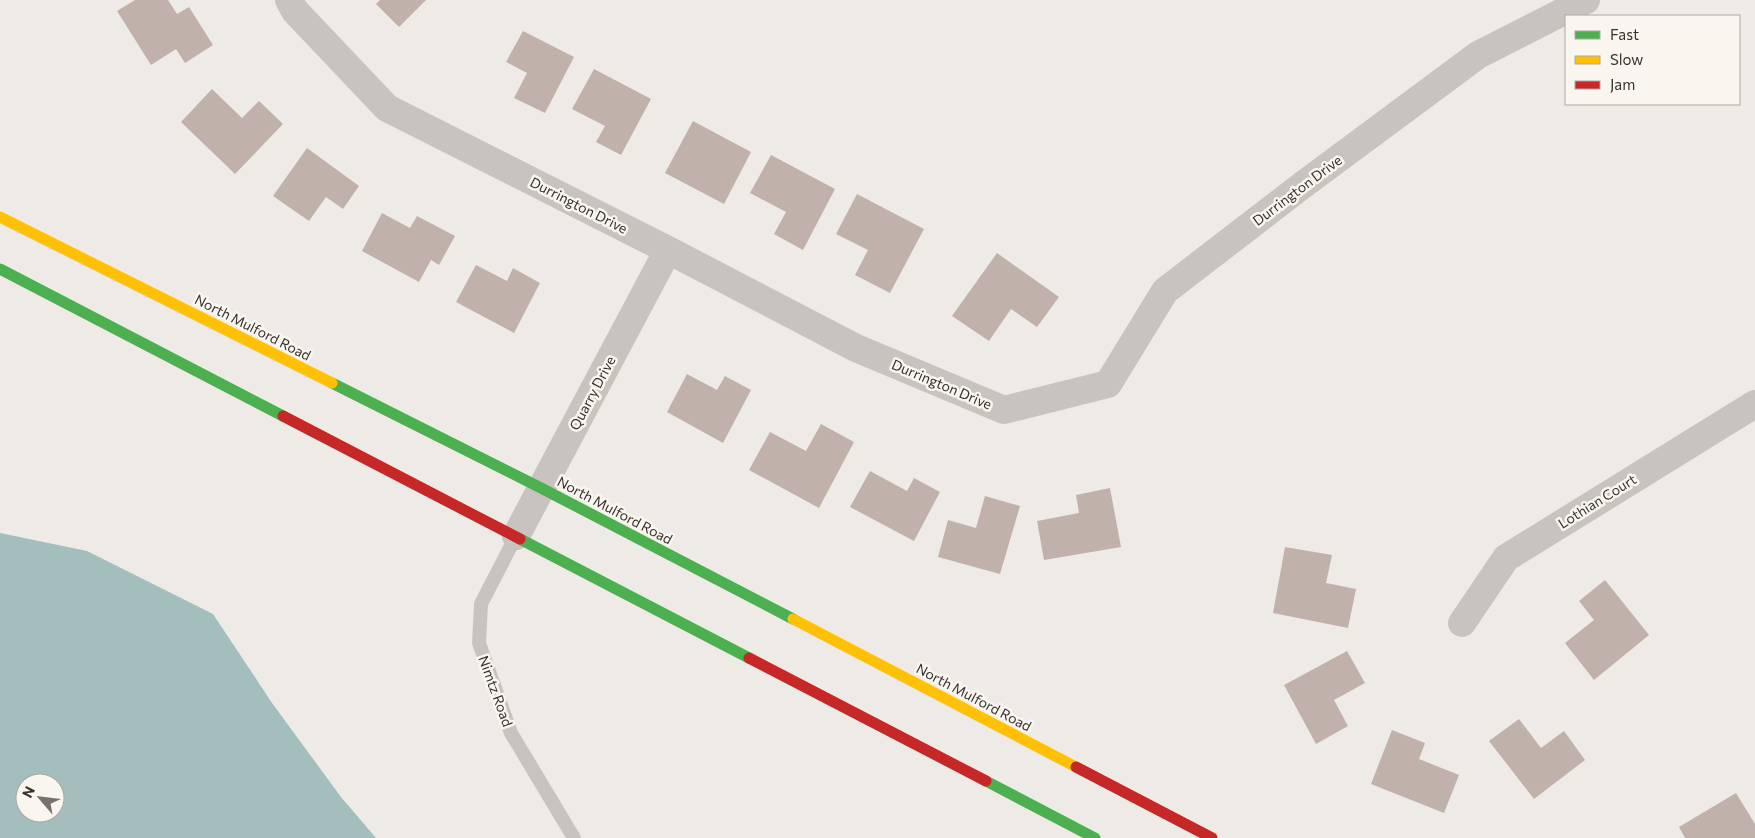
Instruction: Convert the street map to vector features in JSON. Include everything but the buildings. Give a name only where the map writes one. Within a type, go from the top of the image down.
[{"type":"street","name":"Durrington Drive","points":[[289,0],[295,11],[388,108],[856,348],[1004,410],[1108,384],[1165,291],[1304,184],[1478,55],[1586,0]]},
{"type":"street","name":"North Mulford Road","points":[[0,216],[541,488],[1212,838]]},
{"type":"street","name":"Quarry Drive","points":[[516,536],[668,250]]},
{"type":"street","points":[[0,269],[1095,838]]},
{"type":"street","name":"Lothian Court","points":[[1462,623],[1506,558],[1755,404]]},
{"type":"lane","name":"Nimtz Road","points":[[516,536],[481,604],[479,643],[511,733],[574,838]]},
{"type":"water","points":[[0,533],[87,551],[213,614],[272,703],[341,797],[376,838],[0,838]]},
{"type":"traffic: fast","points":[[0,269],[283,416]]},
{"type":"traffic: fast","points":[[332,383],[541,488],[793,619]]},
{"type":"traffic: fast","points":[[520,539],[749,658]]},
{"type":"traffic: fast","points":[[986,781],[1095,838]]},
{"type":"traffic: slow","points":[[0,217],[332,383]]},
{"type":"traffic: slow","points":[[793,619],[1076,767]]},
{"type":"traffic: jam","points":[[283,416],[520,539]]},
{"type":"traffic: jam","points":[[749,658],[986,781]]},
{"type":"traffic: jam","points":[[1076,767],[1212,838]]}]
